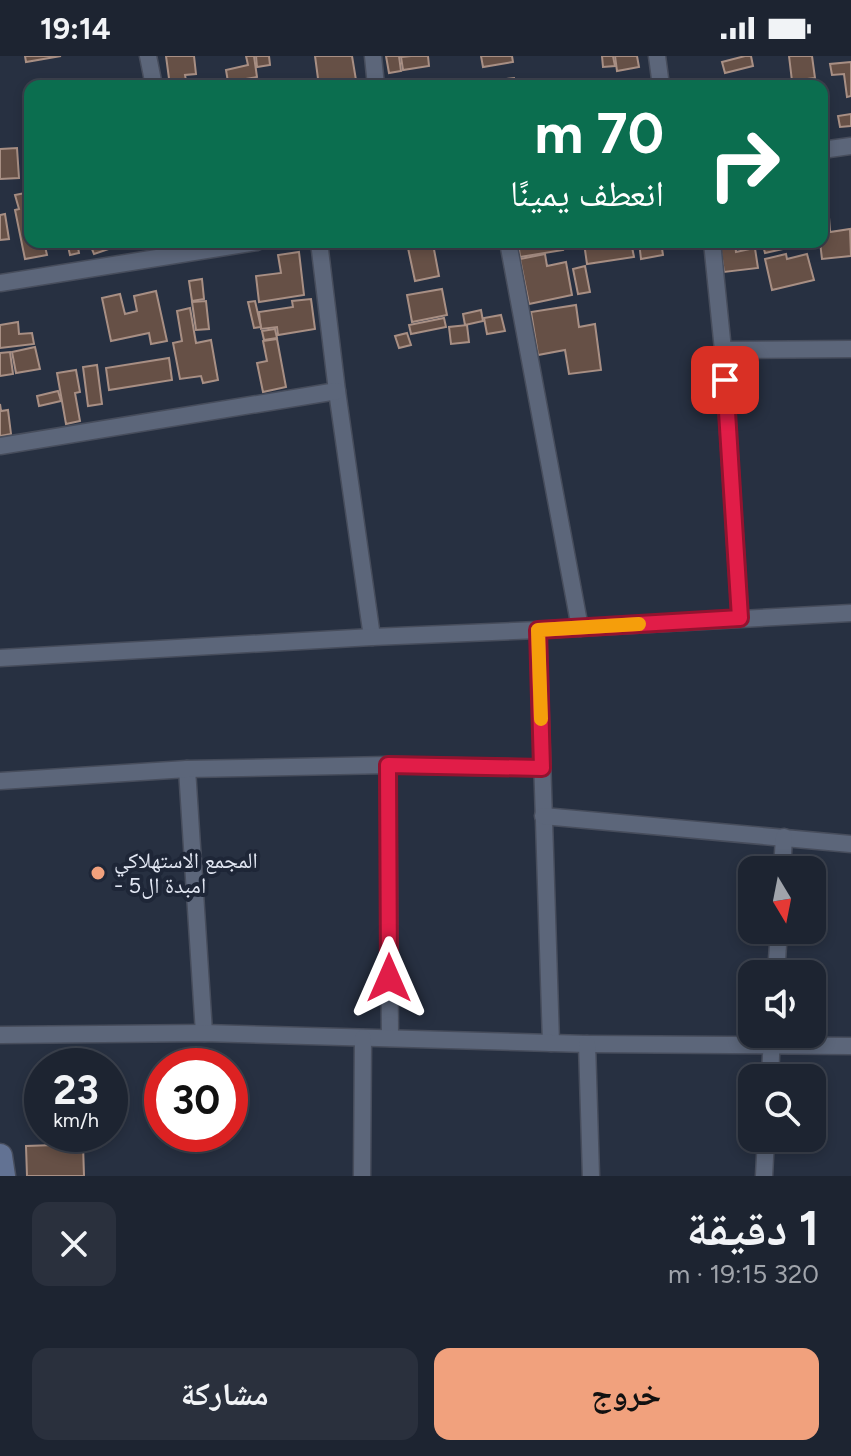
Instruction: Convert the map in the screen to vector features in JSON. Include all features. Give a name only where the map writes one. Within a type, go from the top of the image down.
[{"type":"main road","points":[[0,1156],[3,1176]]},
{"type":"street","points":[[148,56],[153,80]]},
{"type":"street","points":[[373,56],[375,80]]},
{"type":"street","points":[[657,56],[660,80]]},
{"type":"street","points":[[828,149],[851,146]]},
{"type":"street","points":[[0,283],[184,248]]},
{"type":"street","points":[[320,248],[372,637]]},
{"type":"street","points":[[509,248],[580,628]]},
{"type":"street","points":[[713,248],[723,350],[740,618]]},
{"type":"street","points":[[723,350],[851,349]]},
{"type":"street","points":[[0,446],[337,391]]},
{"type":"street","points":[[0,658],[851,613]]},
{"type":"street","points":[[538,630],[551,1043]]},
{"type":"street","points":[[0,781],[187,769],[388,765],[542,768]]},
{"type":"street","points":[[388,765],[390,1038]]},
{"type":"street","points":[[187,769],[204,1033]]},
{"type":"street","points":[[543,816],[851,844]]},
{"type":"street","points":[[783,856],[784,837]]},
{"type":"street","points":[[0,1035],[204,1033],[587,1044],[738,1041]]},
{"type":"street","points":[[362,1176],[363,1038]]},
{"type":"street","points":[[587,1044],[591,1176]]},
{"type":"street","points":[[826,1044],[851,1046]]},
{"type":"street","points":[[764,1176],[765,1152]]},
{"type":"building","points":[[25,56],[61,56],[26,62]]},
{"type":"building","points":[[166,56],[194,56],[196,74],[185,75],[186,80],[169,80]]},
{"type":"building","points":[[246,56],[254,56],[257,77],[228,80],[226,70],[248,65]]},
{"type":"building","points":[[256,56],[269,56],[270,65],[257,67]]},
{"type":"building","points":[[315,56],[352,56],[356,80],[318,80]]},
{"type":"building","points":[[386,56],[399,56],[401,71],[389,73]]},
{"type":"building","points":[[428,56],[429,66],[403,70],[401,57]]},
{"type":"building","points":[[481,56],[512,56],[513,62],[483,67]]},
{"type":"building","points":[[602,56],[613,56],[615,66],[603,67]]},
{"type":"building","points":[[615,56],[637,56],[639,67],[617,71]]},
{"type":"building","points":[[751,56],[753,66],[725,73],[722,62]]},
{"type":"building","points":[[789,56],[812,56],[815,78],[792,80]]},
{"type":"building","points":[[851,62],[851,96],[847,97],[844,74],[832,75],[830,64]]},
{"type":"building","points":[[851,114],[851,126],[840,127],[838,116]]},
{"type":"building","points":[[17,148],[19,178],[0,179],[0,149]]},
{"type":"building","points":[[24,193],[24,248],[45,248],[47,255],[25,259],[15,195]]},
{"type":"building","points":[[5,214],[9,239],[0,240],[0,215]]},
{"type":"building","points":[[828,217],[830,232],[850,229],[851,256],[822,259],[821,248],[828,248]]},
{"type":"building","points":[[68,248],[78,248],[79,253],[70,255]]},
{"type":"building","points":[[92,248],[109,249],[94,254]]},
{"type":"building","points":[[408,248],[434,248],[439,276],[415,281]]},
{"type":"building","points":[[519,248],[563,250],[520,257]]},
{"type":"building","points":[[585,248],[632,248],[634,257],[587,264]]},
{"type":"building","points":[[640,248],[662,248],[663,255],[641,259]]},
{"type":"building","points":[[720,248],[736,248],[736,252],[755,248],[758,268],[724,272]]},
{"type":"building","points":[[764,248],[783,249],[765,253]]},
{"type":"building","points":[[299,252],[304,295],[259,302],[256,276],[281,273],[278,255]]},
{"type":"building","points":[[545,254],[547,266],[566,262],[572,295],[529,304],[520,259]]},
{"type":"building","points":[[786,254],[787,259],[807,254],[814,280],[772,290],[765,259]]},
{"type":"building","points":[[585,266],[590,292],[578,294],[573,269]]},
{"type":"building","points":[[202,279],[204,299],[192,301],[189,281]]},
{"type":"building","points":[[442,289],[447,315],[412,322],[407,295]]},
{"type":"building","points":[[156,291],[167,341],[151,344],[149,333],[111,341],[102,298],[120,294],[125,314],[137,311],[134,296]]},
{"type":"building","points":[[311,299],[315,329],[278,335],[277,327],[261,329],[259,312],[293,307],[292,301]]},
{"type":"building","points":[[206,301],[209,329],[196,330],[192,302]]},
{"type":"building","points":[[255,301],[261,327],[254,328],[248,302]]},
{"type":"building","points":[[576,305],[579,327],[595,324],[601,370],[569,374],[565,350],[538,355],[531,312]]},
{"type":"building","points":[[190,308],[196,343],[211,340],[218,380],[203,383],[201,376],[180,379],[173,343],[182,341],[177,311]]},
{"type":"building","points":[[481,310],[483,321],[465,325],[463,314]]},
{"type":"building","points":[[501,315],[505,331],[487,334],[484,318]]},
{"type":"building","points":[[444,318],[446,327],[411,334],[409,325]]},
{"type":"building","points":[[18,322],[19,334],[32,333],[34,344],[0,348],[0,325]]},
{"type":"building","points":[[467,325],[469,342],[451,344],[449,327]]},
{"type":"building","points":[[275,329],[277,338],[264,340],[262,331]]},
{"type":"building","points":[[407,333],[411,345],[399,348],[395,336]]},
{"type":"building","points":[[277,339],[286,387],[263,392],[257,363],[267,361],[263,341]]},
{"type":"building","points":[[35,347],[40,369],[16,373],[12,352]]},
{"type":"building","points":[[10,352],[13,374],[0,376],[0,353]]},
{"type":"building","points":[[169,358],[172,380],[109,390],[106,368]]},
{"type":"building","points":[[97,365],[102,404],[88,406],[83,367]]},
{"type":"building","points":[[76,370],[80,392],[75,393],[80,421],[66,424],[57,373]]},
{"type":"building","points":[[58,391],[61,401],[39,406],[37,396]]},
{"type":"building","points":[[0,404],[1,411],[8,410],[11,434],[0,436]]},
{"type":"building","points":[[26,1152],[83,1152],[84,1176],[27,1176]]},
{"type":"slow traffic","points":[[541,719],[538,630],[639,624]]},
{"type":"place","name":"المجمع الاستهلاكي - امبدة ال5","points":[[98,873]]},
{"type":"route","points":[[389,978],[388,765],[542,768],[538,630],[740,618],[725,380]]}]
